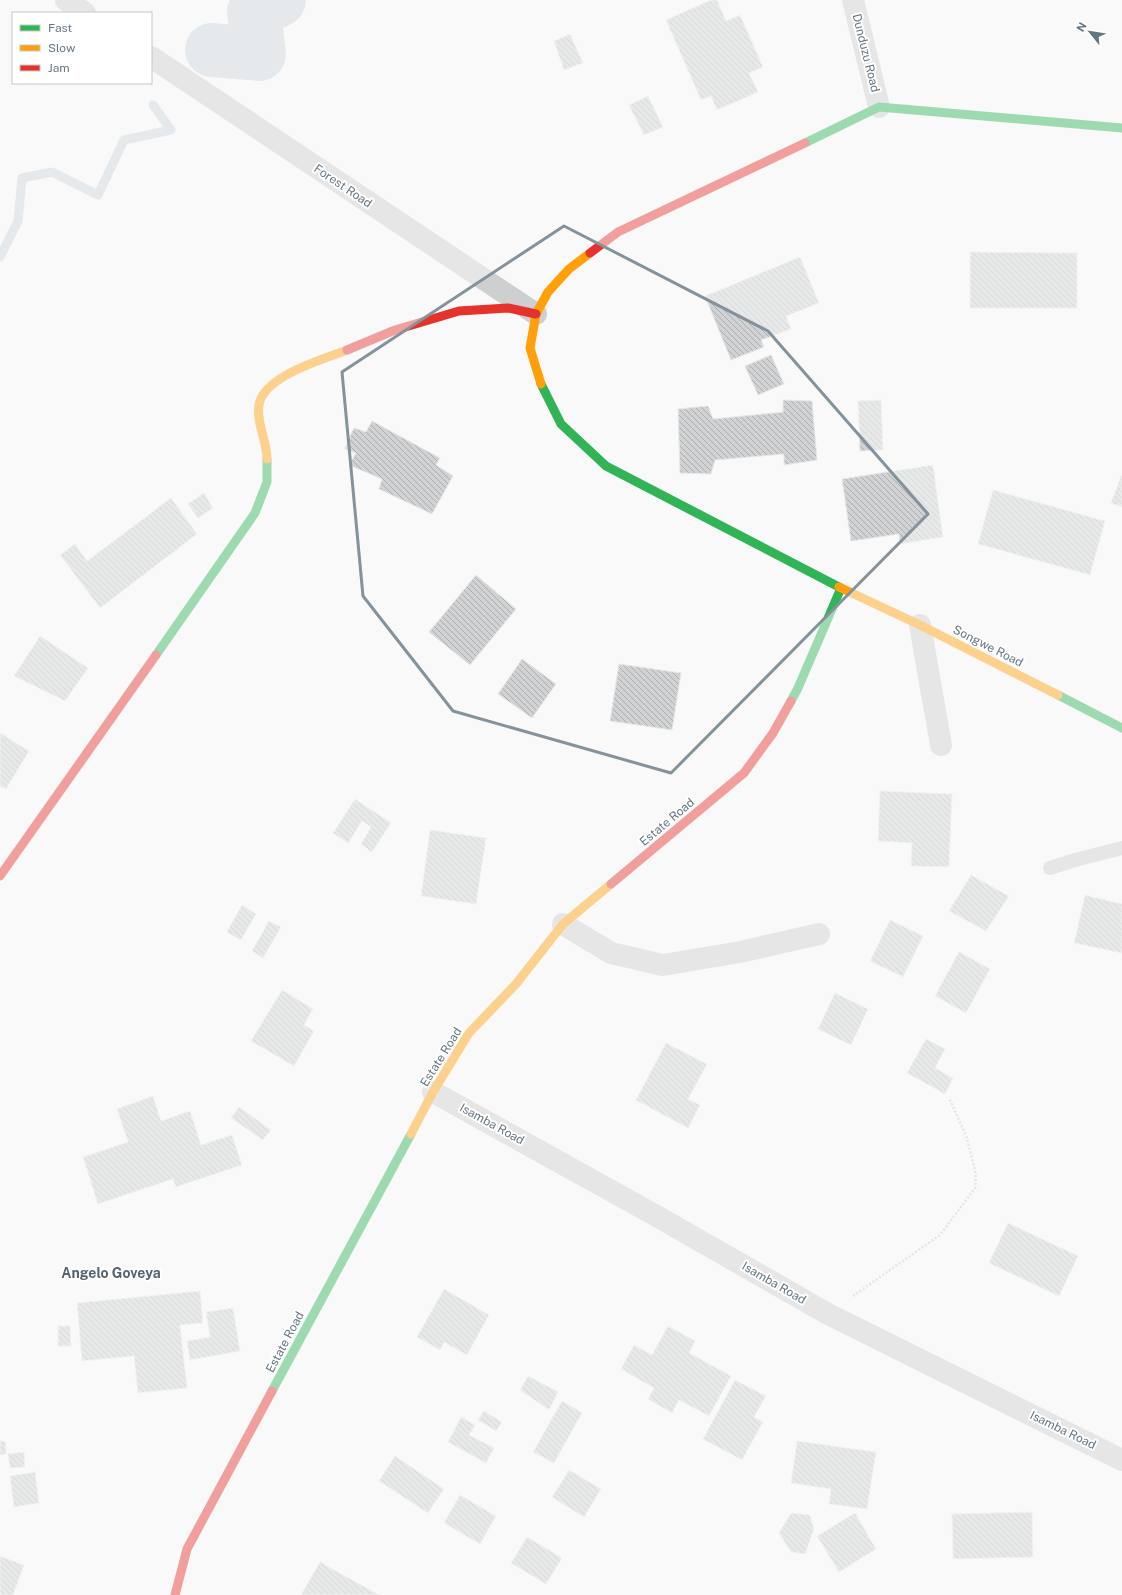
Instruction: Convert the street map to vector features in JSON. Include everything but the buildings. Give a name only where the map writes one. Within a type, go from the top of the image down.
[{"type":"street","points":[[66,0],[84,12]]},
{"type":"street","name":"Dunduzu Road","points":[[853,0],[879,107]]},
{"type":"street","name":"Forest Road","points":[[152,58],[536,314]]},
{"type":"street","points":[[879,107],[1122,128]]},
{"type":"street","name":"Songwe Road","points":[[879,107],[618,232],[568,270],[548,292],[536,314],[530,348],[542,387],[561,424],[606,466],[841,588],[920,625],[1122,728]]},
{"type":"street","points":[[0,876],[232,548],[255,513],[267,482],[267,451],[260,424],[259,404],[265,392],[273,383],[293,372],[396,330],[460,311],[508,308],[536,314]]},
{"type":"street","name":"Estate Road","points":[[175,1595],[186,1548],[434,1092],[469,1033],[516,984],[563,924],[744,773],[773,733],[798,688],[841,588]]},
{"type":"street","points":[[920,625],[941,746]]},
{"type":"street","points":[[563,924],[612,953],[663,965],[740,952],[819,934]]},
{"type":"street","name":"Isamba Road","points":[[434,1092],[653,1214],[828,1314],[1122,1460]]},
{"type":"lane","points":[[1050,868],[1122,848]]},
{"type":"path","points":[[828,1314],[940,1235],[975,1188],[976,1175],[967,1138],[949,1098]]},
{"type":"highlighted area","points":[[564,226],[768,331],[928,514],[671,773],[453,711],[363,596],[342,372]]},
{"type":"waterway","points":[[212,50],[259,54],[254,12],[279,0]]},
{"type":"waterway","points":[[0,257],[18,221],[22,178],[52,172],[98,195],[124,140],[171,130],[153,105]]},
{"type":"traffic: fast","points":[[805,143],[879,107],[1122,128]]},
{"type":"traffic: fast","points":[[541,384],[561,424],[606,466],[839,587]]},
{"type":"traffic: fast","points":[[156,655],[255,513],[267,482],[267,459]]},
{"type":"traffic: fast","points":[[791,701],[841,588]]},
{"type":"traffic: fast","points":[[1058,695],[1122,728]]},
{"type":"traffic: fast","points":[[272,1391],[411,1134]]},
{"type":"traffic: slow","points":[[541,384],[530,348],[536,314],[548,292],[569,269],[590,253]]},
{"type":"traffic: slow","points":[[267,459],[267,452],[258,412],[263,395],[271,385],[296,370],[347,350]]},
{"type":"traffic: slow","points":[[839,587],[920,625],[1058,695]]},
{"type":"traffic: slow","points":[[411,1134],[433,1092],[469,1033],[516,984],[563,924],[611,884]]},
{"type":"traffic: jam","points":[[590,253],[618,232],[805,143]]},
{"type":"traffic: jam","points":[[347,350],[395,330],[459,311],[508,308],[536,314]]},
{"type":"traffic: jam","points":[[0,876],[156,655]]},
{"type":"traffic: jam","points":[[611,884],[744,773],[773,733],[791,701]]},
{"type":"traffic: jam","points":[[175,1595],[187,1549],[272,1391]]},
{"type":"district","name":"Angelo Goveya","points":[[111,1273]]}]
